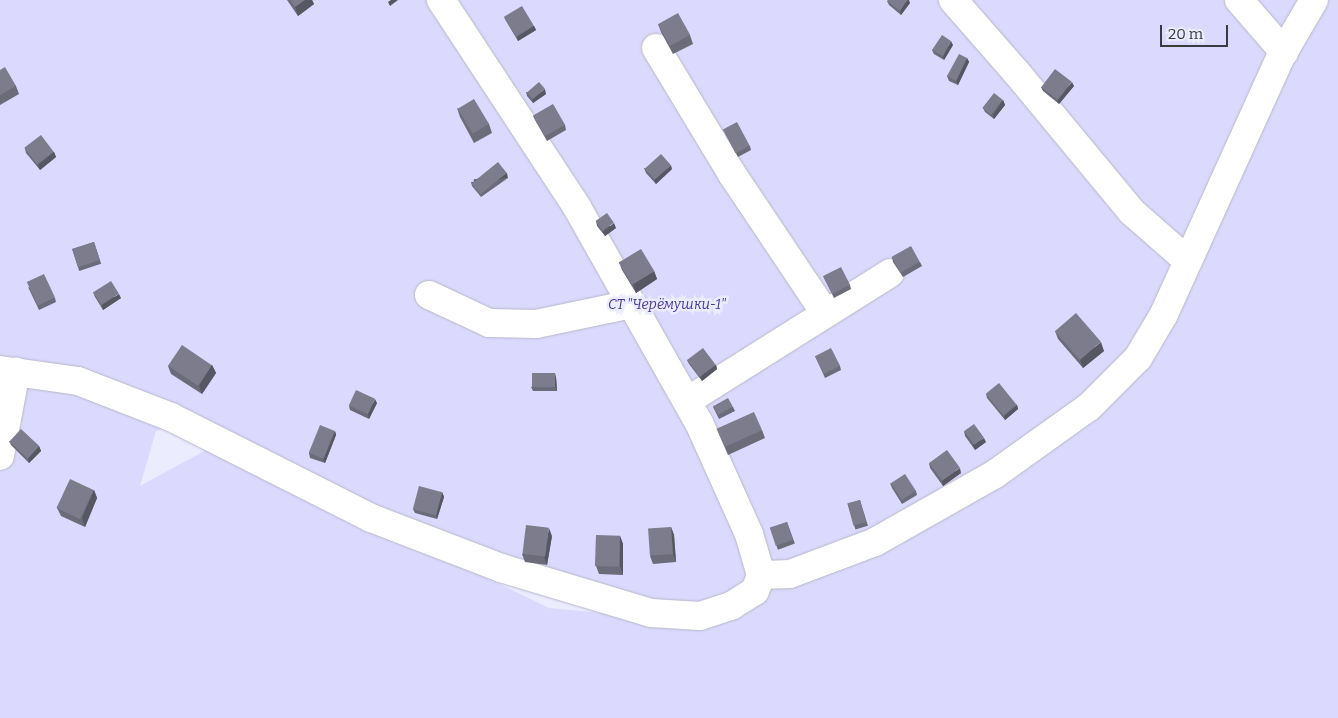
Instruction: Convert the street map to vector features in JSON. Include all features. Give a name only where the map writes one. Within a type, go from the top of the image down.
[{"type":"street","points":[[0,456],[6,435],[8,370],[78,381],[171,417],[371,518],[502,568],[651,613],[700,616],[731,606],[755,591],[761,575],[749,534],[699,423],[577,207],[441,0]]},
{"type":"street","points":[[953,0],[1017,73],[1132,212],[1188,261]]},
{"type":"street","points":[[1239,0],[1284,52]]},
{"type":"street","points":[[761,575],[790,574],[876,542],[994,474],[1089,407],[1138,358],[1164,314],[1284,52],[1314,0]]},
{"type":"street","points":[[656,48],[732,174],[825,313]]},
{"type":"street","points":[[687,401],[890,273]]},
{"type":"street","points":[[429,294],[489,323],[536,324],[632,304]]},
{"type":"green space","name":"СТ \"Черёмушки-1\"","points":[[0,0],[1338,0],[1338,718],[0,718]],"holes":[[[172,426],[273,480],[206,450],[140,486],[156,431]],[[446,558],[655,618],[549,608]]]},
{"type":"building","points":[[290,0],[305,0],[295,7]]},
{"type":"building","points":[[888,0],[907,0],[900,11]]},
{"type":"building","points":[[522,6],[534,26],[516,37],[504,17]]},
{"type":"building","points":[[678,13],[690,35],[670,46],[658,24]]},
{"type":"building","points":[[942,35],[951,41],[943,56],[932,50]]},
{"type":"building","points":[[959,54],[967,58],[956,81],[947,76]]},
{"type":"building","points":[[5,67],[16,86],[0,95],[0,70]]},
{"type":"building","points":[[1055,69],[1072,82],[1058,100],[1041,87]]},
{"type":"building","points":[[539,82],[545,89],[533,99],[527,92]]},
{"type":"building","points":[[994,93],[1003,100],[991,115],[982,108]]},
{"type":"building","points":[[474,99],[489,124],[473,134],[458,109]]},
{"type":"building","points":[[553,104],[565,125],[545,136],[533,116]]},
{"type":"building","points":[[737,122],[750,146],[736,153],[723,130]]},
{"type":"building","points":[[41,135],[54,152],[37,164],[24,148]]},
{"type":"building","points":[[661,154],[671,165],[655,180],[645,169]]},
{"type":"building","points":[[498,162],[507,173],[480,194],[472,183]]},
{"type":"building","points":[[607,213],[614,223],[602,231],[596,221]]},
{"type":"building","points":[[94,242],[100,260],[78,267],[72,249]]},
{"type":"building","points":[[911,246],[920,262],[900,272],[892,257]]},
{"type":"building","points":[[641,249],[654,271],[632,285],[619,262]]},
{"type":"building","points":[[841,267],[850,285],[832,294],[823,276]]},
{"type":"building","points":[[44,274],[55,298],[38,306],[27,282]]},
{"type":"building","points":[[111,281],[119,294],[101,305],[93,292]]},
{"type":"building","points":[[1076,313],[1101,342],[1080,360],[1055,331]]},
{"type":"building","points":[[182,345],[212,365],[198,386],[168,366]]},
{"type":"building","points":[[703,348],[716,365],[700,377],[687,360]]},
{"type":"building","points":[[831,348],[840,366],[824,374],[815,356]]},
{"type":"building","points":[[532,373],[555,373],[555,387],[532,387]]},
{"type":"building","points":[[999,383],[1017,405],[1003,415],[986,394]]},
{"type":"building","points":[[356,390],[375,399],[368,414],[349,405]]},
{"type":"building","points":[[728,398],[733,407],[718,415],[713,406]]},
{"type":"building","points":[[754,412],[762,430],[725,447],[717,429]]},
{"type":"building","points":[[974,424],[984,438],[974,445],[964,431]]},
{"type":"building","points":[[320,425],[335,431],[324,459],[309,453]]},
{"type":"building","points":[[21,429],[39,446],[28,458],[9,441]]},
{"type":"building","points":[[947,450],[960,468],[942,481],[929,463]]},
{"type":"building","points":[[905,474],[916,491],[902,500],[891,483]]},
{"type":"building","points":[[70,479],[94,490],[80,519],[56,508]]},
{"type":"building","points":[[419,486],[442,492],[436,515],[413,509]]},
{"type":"building","points":[[860,500],[866,522],[853,526],[847,503]]},
{"type":"building","points":[[787,522],[793,540],[776,546],[770,528]]},
{"type":"building","points":[[526,525],[549,528],[545,557],[522,554]]},
{"type":"building","points":[[671,527],[673,554],[650,556],[648,529]]},
{"type":"building","points":[[596,535],[620,536],[619,567],[595,566]]}]
